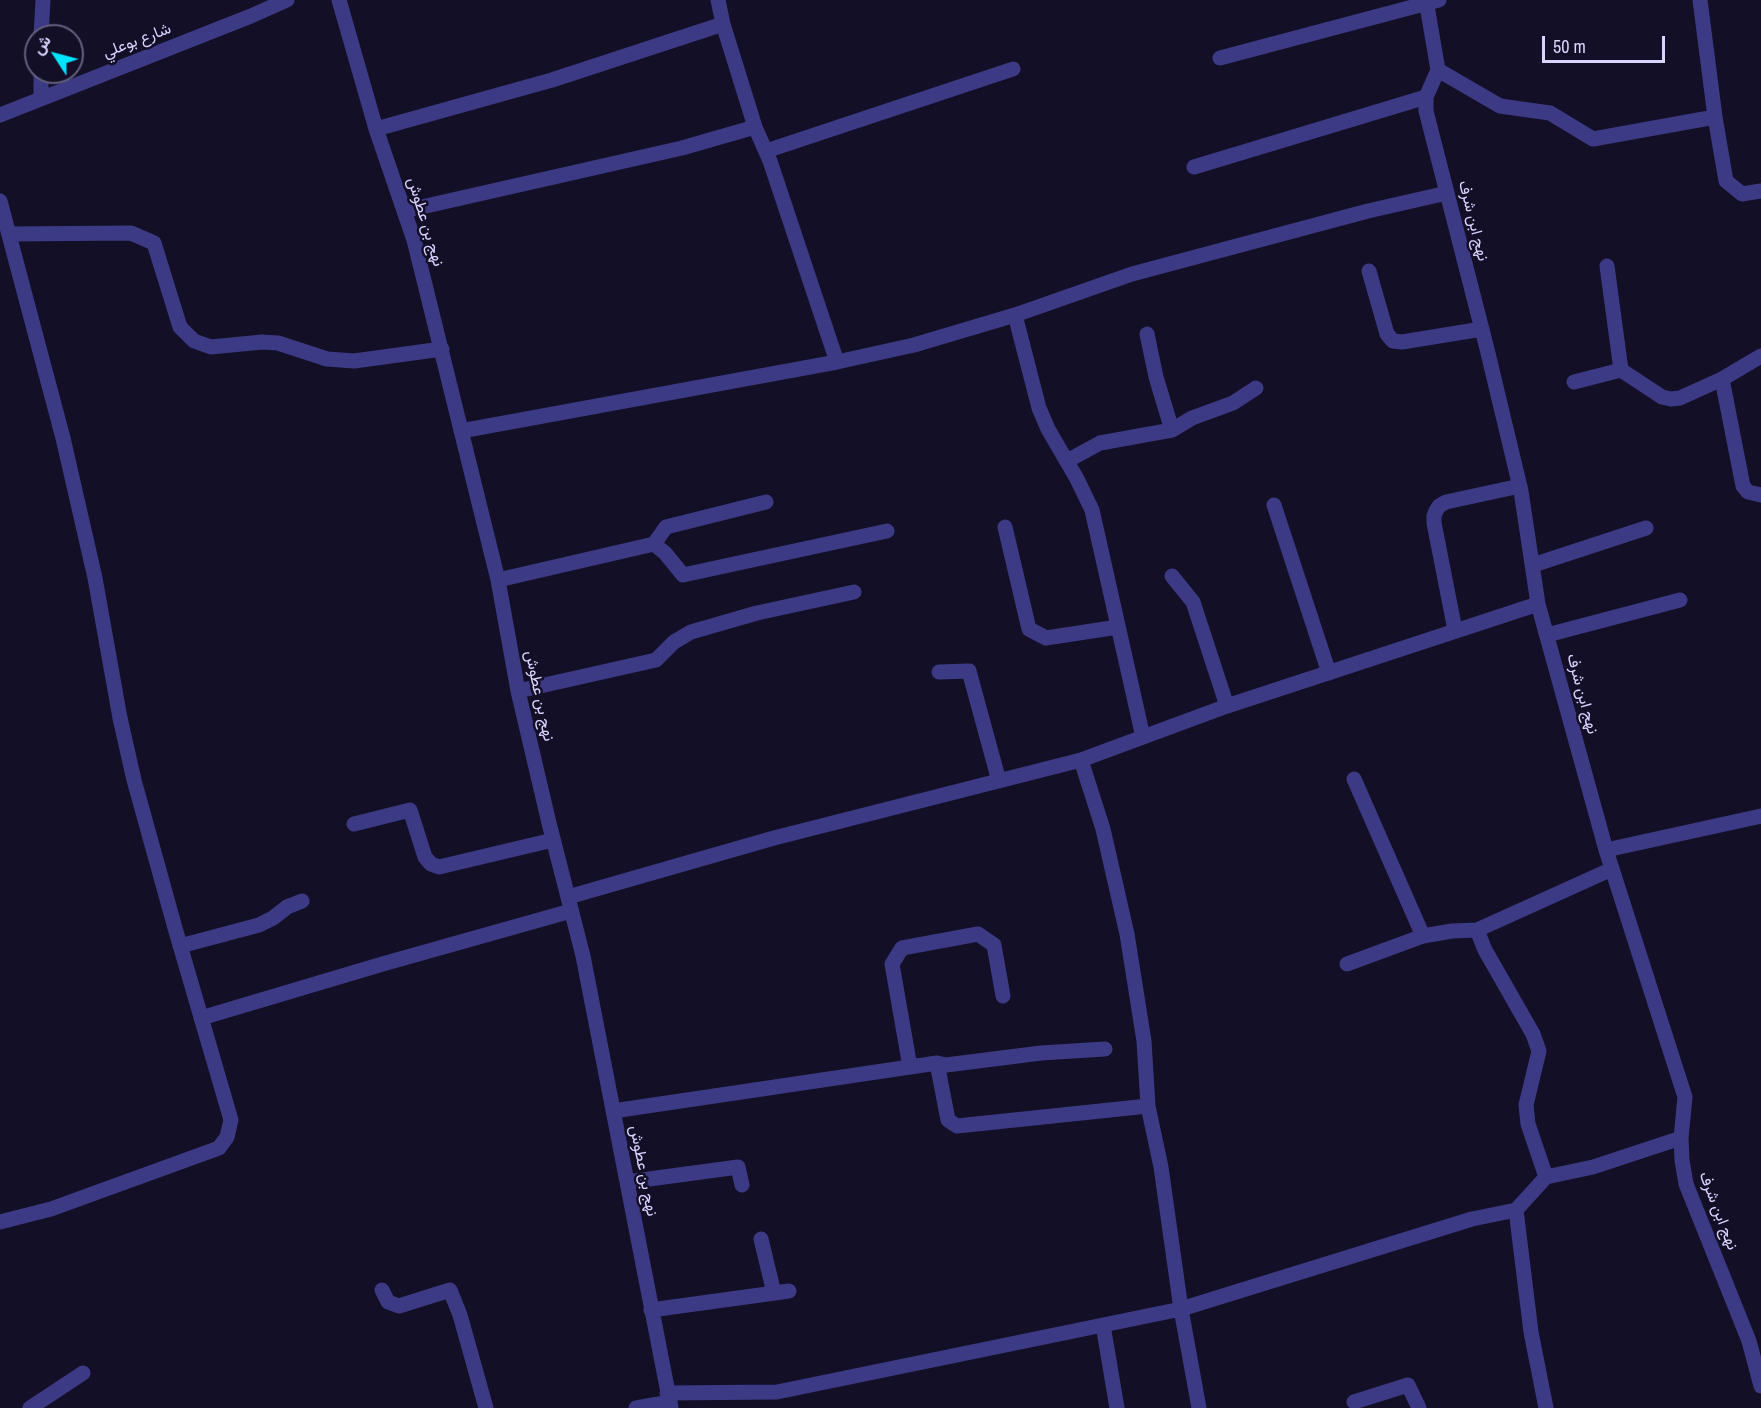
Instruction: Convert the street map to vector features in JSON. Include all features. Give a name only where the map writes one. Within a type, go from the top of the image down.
[{"type":"street","points":[[42,24],[43,0]]},
{"type":"street","name":"شارع بوعلي","points":[[0,115],[287,0]]},
{"type":"street","name":"نهج بن عطوش","points":[[339,0],[375,129],[414,240],[498,580],[518,692],[583,956],[669,1401]]},
{"type":"street","points":[[718,0],[723,24],[755,127],[766,151],[837,362]]},
{"type":"street","points":[[1701,0],[1715,117],[1726,181],[1742,194],[1761,191]]},
{"type":"street","points":[[1194,167],[1426,97],[1438,70],[1431,1],[1220,58]]},
{"type":"street","points":[[375,129],[552,80],[723,24]]},
{"type":"street","points":[[766,151],[1013,69]]},
{"type":"street","points":[[1438,70],[1500,106],[1550,113],[1593,139],[1715,117]]},
{"type":"street","points":[[41,84],[41,99]]},
{"type":"street","name":"نهج ابن شرف","points":[[1426,97],[1426,111],[1520,486],[1538,604],[1606,850],[1685,1097],[1681,1138],[1686,1184],[1749,1341],[1761,1386]]},
{"type":"street","points":[[404,211],[682,148],[755,127]]},
{"type":"street","points":[[461,431],[837,362],[914,345],[1015,315],[1132,274],[1357,214],[1447,193]]},
{"type":"street","points":[[0,201],[63,438],[93,566],[120,718],[134,780],[231,1120],[227,1137],[219,1148],[51,1209],[0,1222]]},
{"type":"street","points":[[9,234],[131,233],[154,243],[180,327],[194,340],[210,347],[262,342],[278,343],[327,359],[354,361],[442,349]]},
{"type":"street","points":[[1607,266],[1621,370]]},
{"type":"street","points":[[1369,271],[1387,334],[1393,341],[1401,342],[1482,329]]},
{"type":"street","points":[[1015,315],[1039,408],[1092,510],[1143,737]]},
{"type":"street","points":[[1147,334],[1156,377],[1172,429]]},
{"type":"street","points":[[1574,382],[1621,370],[1662,397],[1680,398],[1722,379],[1761,356]]},
{"type":"street","points":[[1722,379],[1743,486],[1748,492],[1761,495]]},
{"type":"street","points":[[1066,461],[1100,443],[1172,429],[1192,418],[1233,403],[1256,388]]},
{"type":"street","points":[[1455,630],[1434,523],[1436,511],[1446,502],[1520,486]]},
{"type":"street","points":[[498,580],[654,544],[666,528],[766,502]]},
{"type":"street","points":[[1274,505],[1329,673]]},
{"type":"street","points":[[1005,527],[1029,629],[1046,638],[1118,627]]},
{"type":"street","points":[[1533,566],[1646,528]]},
{"type":"street","points":[[654,544],[665,553],[683,575],[887,531]]},
{"type":"street","points":[[1172,576],[1193,602],[1227,706]]},
{"type":"street","points":[[518,692],[656,660],[674,642],[691,632],[757,613],[854,592]]},
{"type":"street","points":[[1547,635],[1680,600]]},
{"type":"street","points":[[201,1018],[386,963],[774,838],[1081,760],[1227,706],[1538,604]]},
{"type":"street","points":[[939,672],[969,671],[999,781]]},
{"type":"street","points":[[1081,760],[1103,829],[1127,934],[1144,1041],[1148,1106],[1161,1167],[1181,1309],[1199,1408]]},
{"type":"street","points":[[1354,779],[1423,936]]},
{"type":"street","points":[[354,824],[410,810],[425,857],[431,864],[439,867],[553,840]]},
{"type":"street","points":[[1606,850],[1761,816]]},
{"type":"street","points":[[1347,964],[1423,936],[1477,930],[1612,869]]},
{"type":"street","points":[[180,946],[259,925],[287,907],[302,901]]},
{"type":"street","points":[[1477,930],[1485,950],[1533,1034],[1539,1051],[1526,1105],[1528,1124],[1546,1177]]},
{"type":"street","points":[[910,1067],[892,964],[903,948],[978,934],[994,945],[1003,996]]},
{"type":"street","points":[[613,1111],[937,1063],[946,1065],[1041,1053],[1105,1049]]},
{"type":"street","points":[[937,1063],[948,1120],[957,1126],[1148,1106]]},
{"type":"street","points":[[636,1408],[669,1401],[777,1392],[1181,1309],[1472,1219],[1516,1210],[1546,1177],[1593,1167],[1681,1138]]},
{"type":"street","points":[[627,1182],[738,1167],[742,1185]]},
{"type":"street","points":[[1516,1210],[1532,1332],[1546,1408]]},
{"type":"street","points":[[761,1239],[774,1293]]},
{"type":"street","points":[[382,1290],[388,1302],[399,1306],[450,1290],[460,1315],[486,1408]]},
{"type":"street","points":[[651,1310],[789,1291]]},
{"type":"street","points":[[1103,1325],[1117,1408]]},
{"type":"street","points":[[30,1408],[83,1372]]},
{"type":"street","points":[[1354,1402],[1408,1385],[1419,1408]]}]
